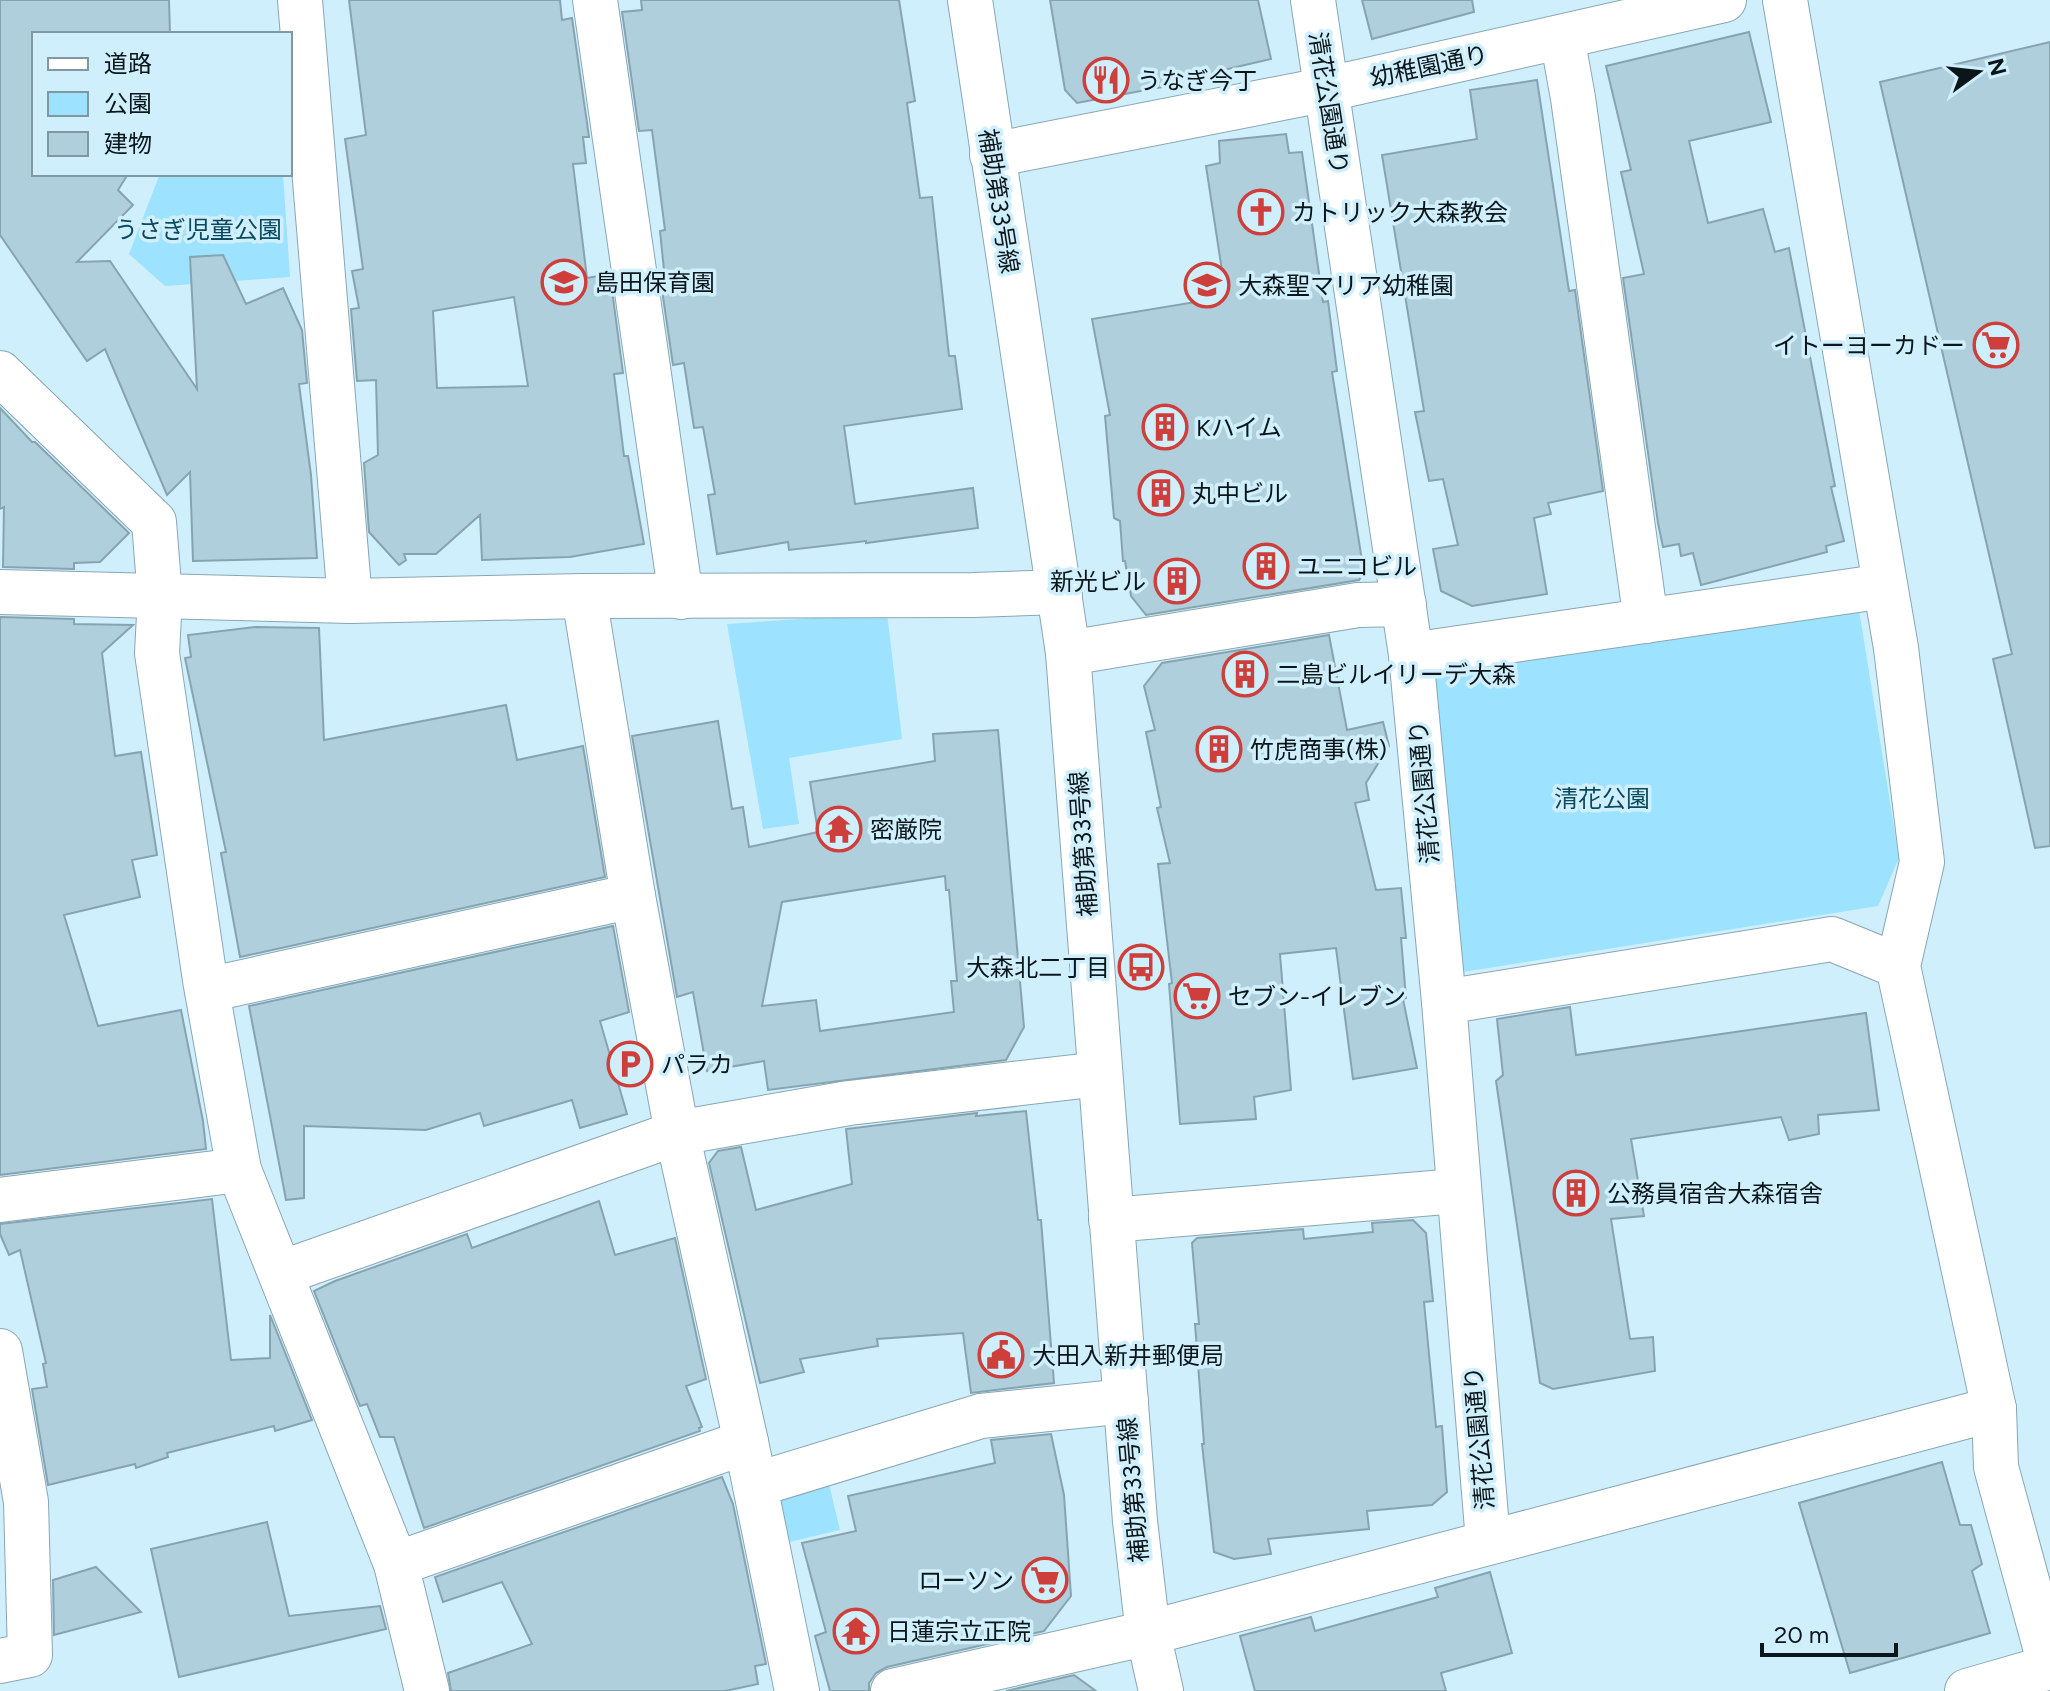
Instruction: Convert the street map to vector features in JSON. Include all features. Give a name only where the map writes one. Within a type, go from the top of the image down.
[{"type":"street","points":[[300,0],[350,601]]},
{"type":"street","points":[[595,0],[681,597]]},
{"type":"street","name":"補助第33号線","points":[[970,0],[1068,653],[1135,1521],[1148,1633],[1161,1691]]},
{"type":"street","name":"清花公園通り","points":[[1313,0],[1411,655],[1444,1002],[1457,1191],[1488,1541]]},
{"type":"street","points":[[1785,0],[1896,648],[1922,862],[1898,966],[1994,1409],[1996,1467],[2050,1666],[1967,1691]]},
{"type":"street","name":"幼稚園通り","points":[[992,155],[1328,89],[1705,2]]},
{"type":"street","points":[[1562,37],[1646,621]]},
{"type":"street","points":[[0,373],[154,522],[160,597],[157,653],[207,990],[239,1170],[396,1564],[427,1691]]},
{"type":"street","points":[[1411,655],[1885,586]]},
{"type":"street","points":[[0,592],[350,601],[1060,592]]},
{"type":"street","points":[[584,596],[633,896],[677,1133],[746,1442],[797,1691]]},
{"type":"street","points":[[1068,653],[1358,605],[1404,604]]},
{"type":"street","points":[[207,990],[633,896]]},
{"type":"street","points":[[1444,1002],[1832,939],[1898,966]]},
{"type":"street","points":[[281,1273],[677,1133],[849,1103],[1100,1074]]},
{"type":"street","points":[[0,1200],[239,1170]]},
{"type":"street","points":[[1111,1220],[1457,1191]]},
{"type":"street","points":[[0,1351],[26,1502],[15,1658]]},
{"type":"street","points":[[755,1485],[981,1416],[1126,1401]]},
{"type":"street","points":[[893,1691],[1148,1633],[1994,1409]]},
{"type":"street","points":[[396,1564],[746,1442]]},
{"type":"green space","name":"うさぎ児童公園","points":[[159,176],[283,176],[290,277],[165,286],[129,254]]},
{"type":"green space","name":"清花公園","points":[[1859,610],[1899,858],[1878,906],[1463,972],[1435,670]]},
{"type":"green space","points":[[887,613],[902,739],[789,758],[799,824],[763,829],[727,624]]},
{"type":"green space","points":[[828,1480],[840,1530],[789,1542],[777,1492]]},
{"type":"building","points":[[0,0],[169,0],[170,32],[32,32],[32,176],[127,176],[118,190],[133,205],[77,262],[110,261],[197,389],[190,257],[223,255],[246,304],[283,288],[302,330],[307,383],[299,384],[311,475],[317,558],[193,561],[190,472],[167,495],[105,349],[87,361],[0,235]]},
{"type":"building","points":[[349,0],[560,0],[562,20],[572,18],[589,137],[583,137],[586,163],[573,164],[587,278],[598,276],[600,290],[612,290],[623,373],[614,374],[624,456],[628,456],[644,544],[570,557],[482,560],[480,515],[436,554],[404,554],[406,560],[399,565],[369,532],[364,463],[378,455],[376,380],[357,381],[351,309],[359,308],[352,271],[363,269],[345,139],[366,135]],"holes":[[[514,297],[528,386],[437,388],[433,311]]]},
{"type":"building","points":[[641,0],[899,0],[915,101],[907,103],[920,198],[932,197],[949,356],[955,356],[962,409],[844,426],[855,504],[973,488],[978,528],[789,550],[788,542],[717,554],[708,495],[715,494],[703,427],[694,428],[684,363],[673,365],[662,290],[666,290],[660,231],[665,230],[652,130],[639,131],[622,12],[642,10]]},
{"type":"building","points":[[1050,0],[1258,0],[1271,59],[1172,82],[1173,85],[1077,103],[1065,90]]},
{"type":"building","points":[[1362,0],[1472,0],[1474,12],[1372,39]]},
{"type":"building","points":[[1749,32],[1771,122],[1689,141],[1708,223],[1763,209],[1775,252],[1789,248],[1835,486],[1831,487],[1844,541],[1826,546],[1827,552],[1701,585],[1693,553],[1681,556],[1679,544],[1663,547],[1658,523],[1623,278],[1644,274],[1621,172],[1631,170],[1606,66]]},
{"type":"building","name":"イトーヨーカドー","points":[[2050,42],[2050,846],[2035,848],[1993,659],[2012,654],[1880,82]]},
{"type":"building","points":[[1537,80],[1569,291],[1575,290],[1603,491],[1548,503],[1551,514],[1534,518],[1547,594],[1472,606],[1441,591],[1433,549],[1458,545],[1443,479],[1429,481],[1415,412],[1424,411],[1382,155],[1477,139],[1470,90]]},
{"type":"building","points":[[1286,134],[1289,153],[1302,152],[1323,302],[1328,301],[1337,371],[1332,372],[1364,573],[1359,580],[1146,615],[1131,596],[1123,561],[1120,521],[1114,518],[1105,416],[1110,415],[1092,319],[1226,297],[1206,166],[1220,163],[1219,141]]},
{"type":"building","points":[[0,408],[129,533],[100,562],[74,563],[74,569],[3,567]]},
{"type":"building","points":[[0,617],[74,619],[74,624],[133,625],[102,653],[115,756],[141,752],[157,855],[132,860],[140,897],[64,915],[98,1026],[181,1010],[206,1149],[0,1175]]},
{"type":"building","points":[[255,627],[319,628],[324,740],[506,705],[517,760],[583,746],[605,877],[240,957],[221,853],[226,852],[185,658],[191,657],[188,635]]},
{"type":"building","points":[[1329,635],[1347,730],[1383,722],[1389,746],[1366,783],[1369,800],[1355,803],[1376,890],[1401,888],[1406,938],[1401,938],[1406,998],[1403,999],[1417,1068],[1353,1079],[1336,948],[1280,954],[1291,1090],[1254,1097],[1256,1119],[1180,1124],[1169,984],[1172,983],[1158,864],[1170,863],[1157,808],[1161,807],[1146,732],[1155,730],[1144,686],[1162,663]]},
{"type":"building","points":[[718,721],[732,809],[743,807],[749,847],[818,832],[810,782],[935,761],[933,734],[998,730],[1024,1027],[1006,1060],[768,1090],[764,1061],[707,1071],[693,992],[677,997],[632,736]],"holes":[[[945,876],[946,890],[949,890],[957,981],[951,981],[954,1012],[820,1031],[816,1000],[762,1006],[782,902]]]},
{"type":"building","points":[[613,926],[629,1012],[600,1021],[627,1114],[580,1128],[572,1100],[484,1126],[480,1113],[426,1130],[304,1126],[304,1198],[286,1200],[249,1006]]},
{"type":"building","name":"公務員宿舎大森宿舎","points":[[1570,1007],[1576,1055],[1866,1013],[1879,1110],[1818,1115],[1819,1134],[1789,1140],[1781,1117],[1631,1139],[1644,1216],[1611,1219],[1630,1339],[1653,1337],[1655,1371],[1553,1389],[1540,1383],[1496,1081],[1503,1075],[1497,1019]]},
{"type":"building","points":[[1026,1111],[1038,1220],[1041,1220],[1054,1383],[971,1393],[963,1333],[877,1339],[878,1346],[800,1359],[804,1372],[760,1383],[709,1163],[718,1151],[741,1147],[756,1210],[852,1184],[846,1129],[977,1113],[976,1116]]},
{"type":"building","points":[[212,1199],[231,1360],[270,1358],[270,1315],[312,1420],[275,1431],[274,1426],[167,1453],[168,1457],[136,1468],[135,1464],[48,1485],[32,1389],[47,1387],[43,1364],[46,1363],[20,1250],[9,1255],[0,1234],[0,1224]]},
{"type":"building","points":[[599,1201],[615,1255],[675,1238],[706,1379],[686,1386],[702,1427],[700,1431],[424,1528],[394,1437],[380,1437],[367,1404],[360,1406],[314,1291],[467,1234],[472,1248]]},
{"type":"building","points":[[1413,1220],[1426,1233],[1433,1301],[1424,1302],[1436,1427],[1442,1426],[1447,1492],[1432,1505],[1367,1511],[1369,1529],[1268,1539],[1271,1554],[1234,1559],[1214,1552],[1202,1444],[1195,1324],[1199,1324],[1192,1243],[1197,1238],[1303,1229],[1304,1239],[1373,1232],[1372,1223]]},
{"type":"building","points":[[1051,1434],[1064,1495],[1071,1596],[1044,1631],[887,1667],[876,1673],[869,1683],[869,1691],[830,1691],[815,1636],[826,1632],[802,1543],[856,1531],[848,1496],[995,1463],[991,1440]]},
{"type":"building","points":[[1942,1462],[1960,1525],[1971,1525],[1982,1564],[1972,1571],[1990,1633],[1850,1673],[1799,1503]]},
{"type":"building","points":[[722,1477],[733,1504],[766,1664],[755,1666],[758,1684],[725,1691],[451,1691],[448,1673],[532,1644],[502,1582],[443,1602],[435,1577]]},
{"type":"building","points":[[267,1522],[289,1616],[380,1606],[386,1629],[179,1677],[151,1549]]},
{"type":"building","points":[[96,1567],[141,1612],[54,1635],[53,1580]]},
{"type":"building","points":[[1490,1572],[1512,1653],[1441,1673],[1446,1691],[1255,1691],[1240,1636],[1311,1617],[1315,1631],[1438,1597],[1435,1588]]},
{"type":"building","points":[[1074,1675],[1096,1691],[1006,1691]]},
{"type":"place","name":"うなぎ今丁","points":[[1106,80]]},
{"type":"place","name":"カトリック大森教会","points":[[1261,212]]},
{"type":"place","name":"島田保育園","points":[[564,282]]},
{"type":"place","name":"大森聖マリア幼稚園","points":[[1207,285]]},
{"type":"place","name":"イトーヨーカドー","points":[[1996,345]]},
{"type":"place","name":"Kハイム","points":[[1165,427]]},
{"type":"place","name":"丸中ビル","points":[[1161,493]]},
{"type":"place","name":"ユニコビル","points":[[1266,566]]},
{"type":"place","name":"新光ビル","points":[[1177,581]]},
{"type":"place","name":"二島ビルイリーデ大森","points":[[1245,674]]},
{"type":"place","name":"竹虎商事(株)","points":[[1219,749]]},
{"type":"place","name":"密厳院","points":[[839,829]]},
{"type":"place","name":"大森北二丁目","points":[[1141,967]]},
{"type":"place","name":"セブン-イレブン","points":[[1197,996]]},
{"type":"place","name":"パラカ","points":[[630,1064]]},
{"type":"place","name":"公務員宿舎大森宿舎","points":[[1576,1193]]},
{"type":"place","name":"大田入新井郵便局","points":[[1001,1355]]},
{"type":"place","name":"ローソン","points":[[1045,1580]]},
{"type":"place","name":"日蓮宗立正院","points":[[856,1631]]}]
